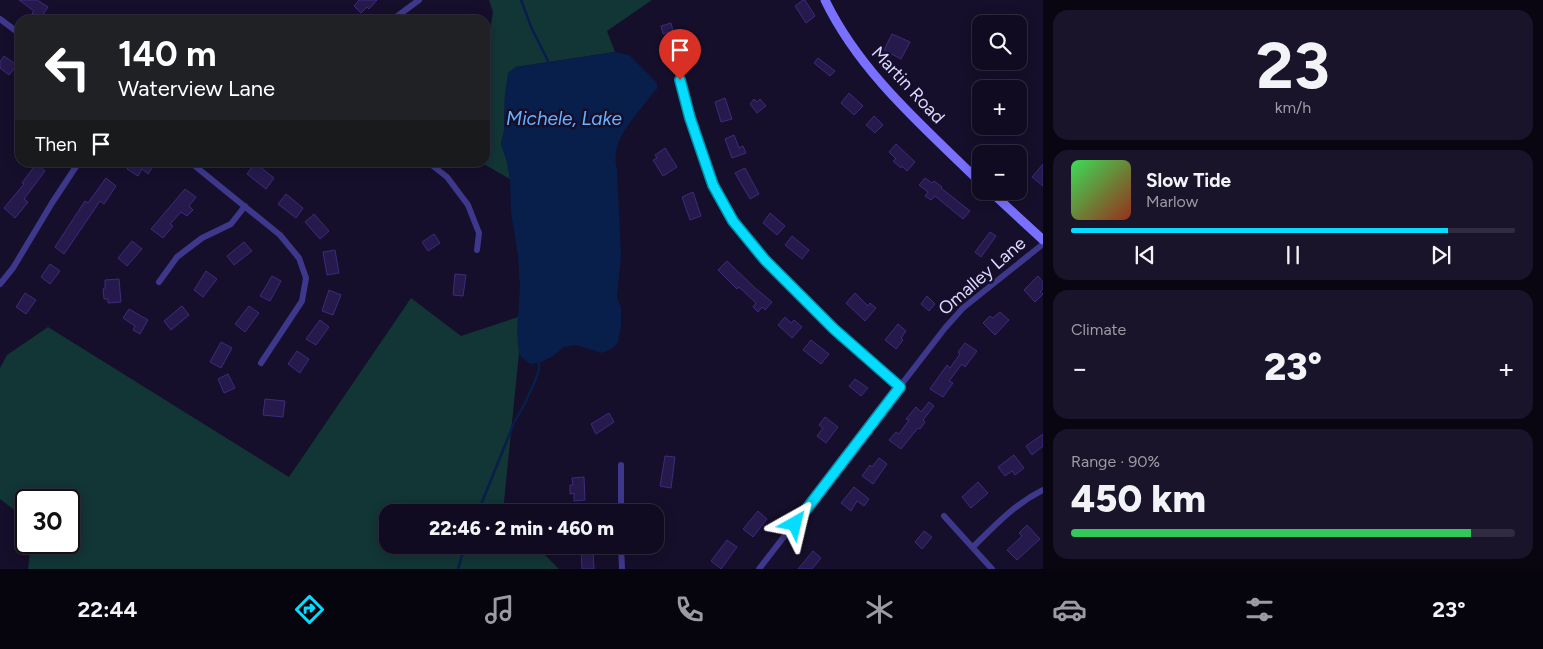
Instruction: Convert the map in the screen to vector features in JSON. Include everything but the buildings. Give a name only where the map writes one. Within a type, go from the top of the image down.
[{"type":"street","points":[[399,15],[419,0]]},
{"type":"street","name":"Martin Road","points":[[825,0],[854,51],[898,102],[972,174]]},
{"type":"street","points":[[0,19],[15,30]]},
{"type":"street","points":[[680,80],[690,118],[713,185],[733,221],[765,260],[827,322],[900,387]]},
{"type":"street","points":[[0,284],[13,268],[76,167]]},
{"type":"street","points":[[196,167],[280,235],[299,258],[306,278],[302,301],[260,363]]},
{"type":"street","points":[[434,167],[447,177],[468,205],[479,233],[477,250]]},
{"type":"street","points":[[999,200],[1043,242]]},
{"type":"street","points":[[158,282],[177,257],[202,238],[231,224],[244,206]]},
{"type":"street","name":"Omalley Lane","points":[[760,569],[945,328],[963,308],[1043,242]]},
{"type":"street","points":[[621,465],[621,504]]},
{"type":"street","points":[[973,547],[1006,514],[1025,499],[1043,490]]},
{"type":"street","points":[[944,516],[992,569]]},
{"type":"street","points":[[621,554],[622,569]]},
{"type":"green space","points":[[489,0],[652,0],[607,31],[615,52],[516,67],[509,73],[505,95],[504,131],[501,144],[507,161],[510,179],[489,167],[490,30],[493,12]]},
{"type":"green space","points":[[411,298],[461,336],[518,317],[519,353],[504,504],[379,504],[379,554],[544,554],[559,569],[28,569],[30,554],[80,554],[80,489],[15,489],[15,511],[0,499],[0,368],[7,355],[48,327],[289,477]]},
{"type":"water","name":"Michele, Lake","points":[[615,52],[629,55],[657,83],[657,89],[632,120],[620,138],[617,148],[621,256],[617,297],[621,308],[621,326],[618,342],[613,348],[602,353],[576,345],[564,347],[553,356],[541,362],[531,364],[522,358],[519,353],[517,330],[520,288],[518,256],[511,212],[510,179],[507,161],[501,144],[504,131],[508,73],[516,67]]},
{"type":"waterway","points":[[521,0],[532,29],[548,61]]},
{"type":"waterway","points":[[481,504],[514,423],[535,381],[539,370],[539,362]]},
{"type":"waterway","points":[[458,569],[462,554]]},
{"type":"route","points":[[680,80],[690,118],[713,185],[733,221],[765,260],[834,329],[900,387],[795,524]]}]
